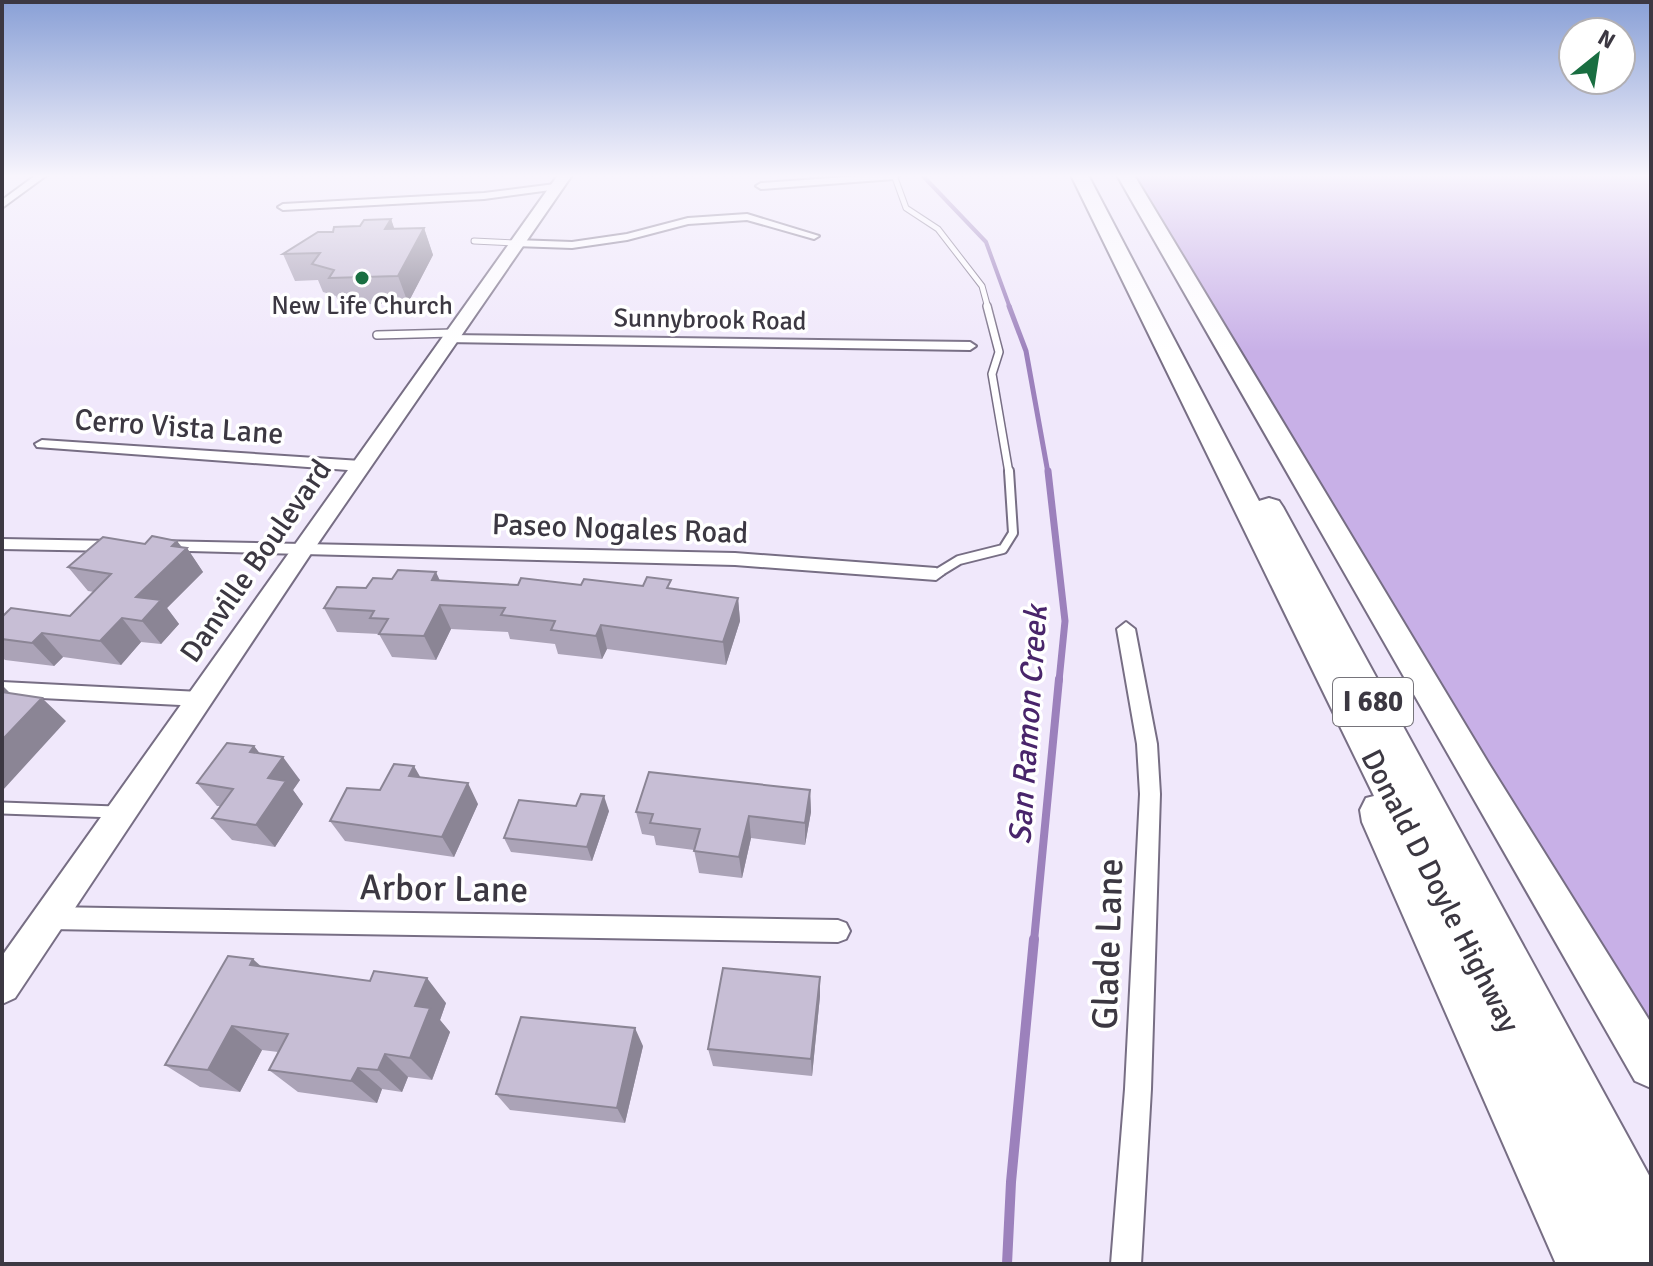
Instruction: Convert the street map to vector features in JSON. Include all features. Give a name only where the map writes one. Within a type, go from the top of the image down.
[{"type":"highway","name":"Donald D Doyle Highway","points":[[1109,234],[1370,756],[1630,1264]]},
{"type":"highway","name":"I 680","points":[[1126,234],[1651,1230]]},
{"type":"highway","name":"I 680","points":[[1160,234],[1476,775],[1651,1065]]},
{"type":"highway","points":[[1370,756],[1381,822],[1558,1202],[1583,1264]]},
{"type":"main road","name":"Danville Boulevard","points":[[2,986],[521,234]]},
{"type":"street","points":[[515,243],[572,245],[638,234]]},
{"type":"street","name":"Sunnybrook Road","points":[[451,336],[970,346]]},
{"type":"street","name":"Cerro Vista Lane","points":[[42,444],[361,466]]},
{"type":"street","name":"Paseo Nogales Road","points":[[2,544],[735,559],[936,574]]},
{"type":"street","name":"Glade Lane","points":[[1126,629],[1147,744],[1150,794],[1138,1089],[1126,1264]]},
{"type":"street","points":[[2,689],[200,699]]},
{"type":"street","name":"Arbor Lane","points":[[49,918],[838,931]]},
{"type":"lane","points":[[936,574],[959,560],[1003,549],[1013,533],[1008,463],[992,374],[999,352],[982,286],[942,234]]},
{"type":"lane","points":[[474,241],[515,243]]},
{"type":"lane","points":[[377,335],[451,336]]},
{"type":"lane","points":[[2,808],[122,812]]},
{"type":"shaded area","points":[[1160,234],[1651,234],[1651,1065],[1476,775]]},
{"type":"building","points":[[315,234],[421,234],[398,276],[329,278],[334,270],[312,264],[320,253],[283,254]]},
{"type":"building","points":[[152,536],[177,541],[172,546],[187,548],[136,597],[161,600],[142,621],[122,618],[100,641],[42,633],[32,643],[2,639],[2,617],[11,608],[70,616],[111,574],[68,567],[103,537],[145,544]]},
{"type":"building","points":[[398,570],[436,572],[432,580],[518,585],[521,578],[581,585],[584,579],[643,586],[647,577],[671,580],[667,588],[738,598],[723,642],[601,625],[596,636],[551,630],[555,621],[501,615],[505,608],[440,605],[424,636],[379,634],[388,619],[370,618],[374,611],[324,608],[337,587],[366,588],[373,578],[392,579]]},
{"type":"building","points":[[2,692],[42,698],[2,740]]},
{"type":"building","points":[[227,743],[254,746],[250,752],[283,757],[268,778],[286,781],[256,825],[212,818],[233,789],[197,783]]},
{"type":"building","points":[[394,764],[414,766],[409,776],[468,783],[442,837],[330,821],[347,788],[380,790]]},
{"type":"building","points":[[649,772],[810,790],[805,823],[749,816],[739,857],[694,851],[700,829],[650,823],[653,814],[636,812]]},
{"type":"building","points":[[581,794],[604,796],[587,847],[504,838],[519,800],[576,806]]},
{"type":"building","points":[[228,956],[253,959],[250,965],[370,981],[374,971],[427,978],[415,1006],[430,1008],[410,1058],[385,1054],[378,1070],[358,1068],[351,1081],[269,1070],[288,1034],[232,1026],[208,1070],[165,1065]]},
{"type":"building","points":[[723,968],[820,977],[811,1059],[708,1049]]},
{"type":"building","points":[[521,1017],[635,1028],[617,1108],[496,1094]]},
{"type":"waterway","name":"San Ramon Creek","points":[[978,234],[986,242],[1010,308]]},
{"type":"waterway","name":"San Ramon Creek","points":[[1009,306],[1026,351],[1048,473]]},
{"type":"waterway","name":"San Ramon Creek","points":[[1048,471],[1065,621],[1059,681]]},
{"type":"waterway","name":"San Ramon Creek","points":[[1034,941],[1059,679]]},
{"type":"waterway","name":"San Ramon Creek","points":[[1007,1264],[1011,1182],[1034,939]]},
{"type":"place","name":"New Life Church","points":[[362,278]]}]
